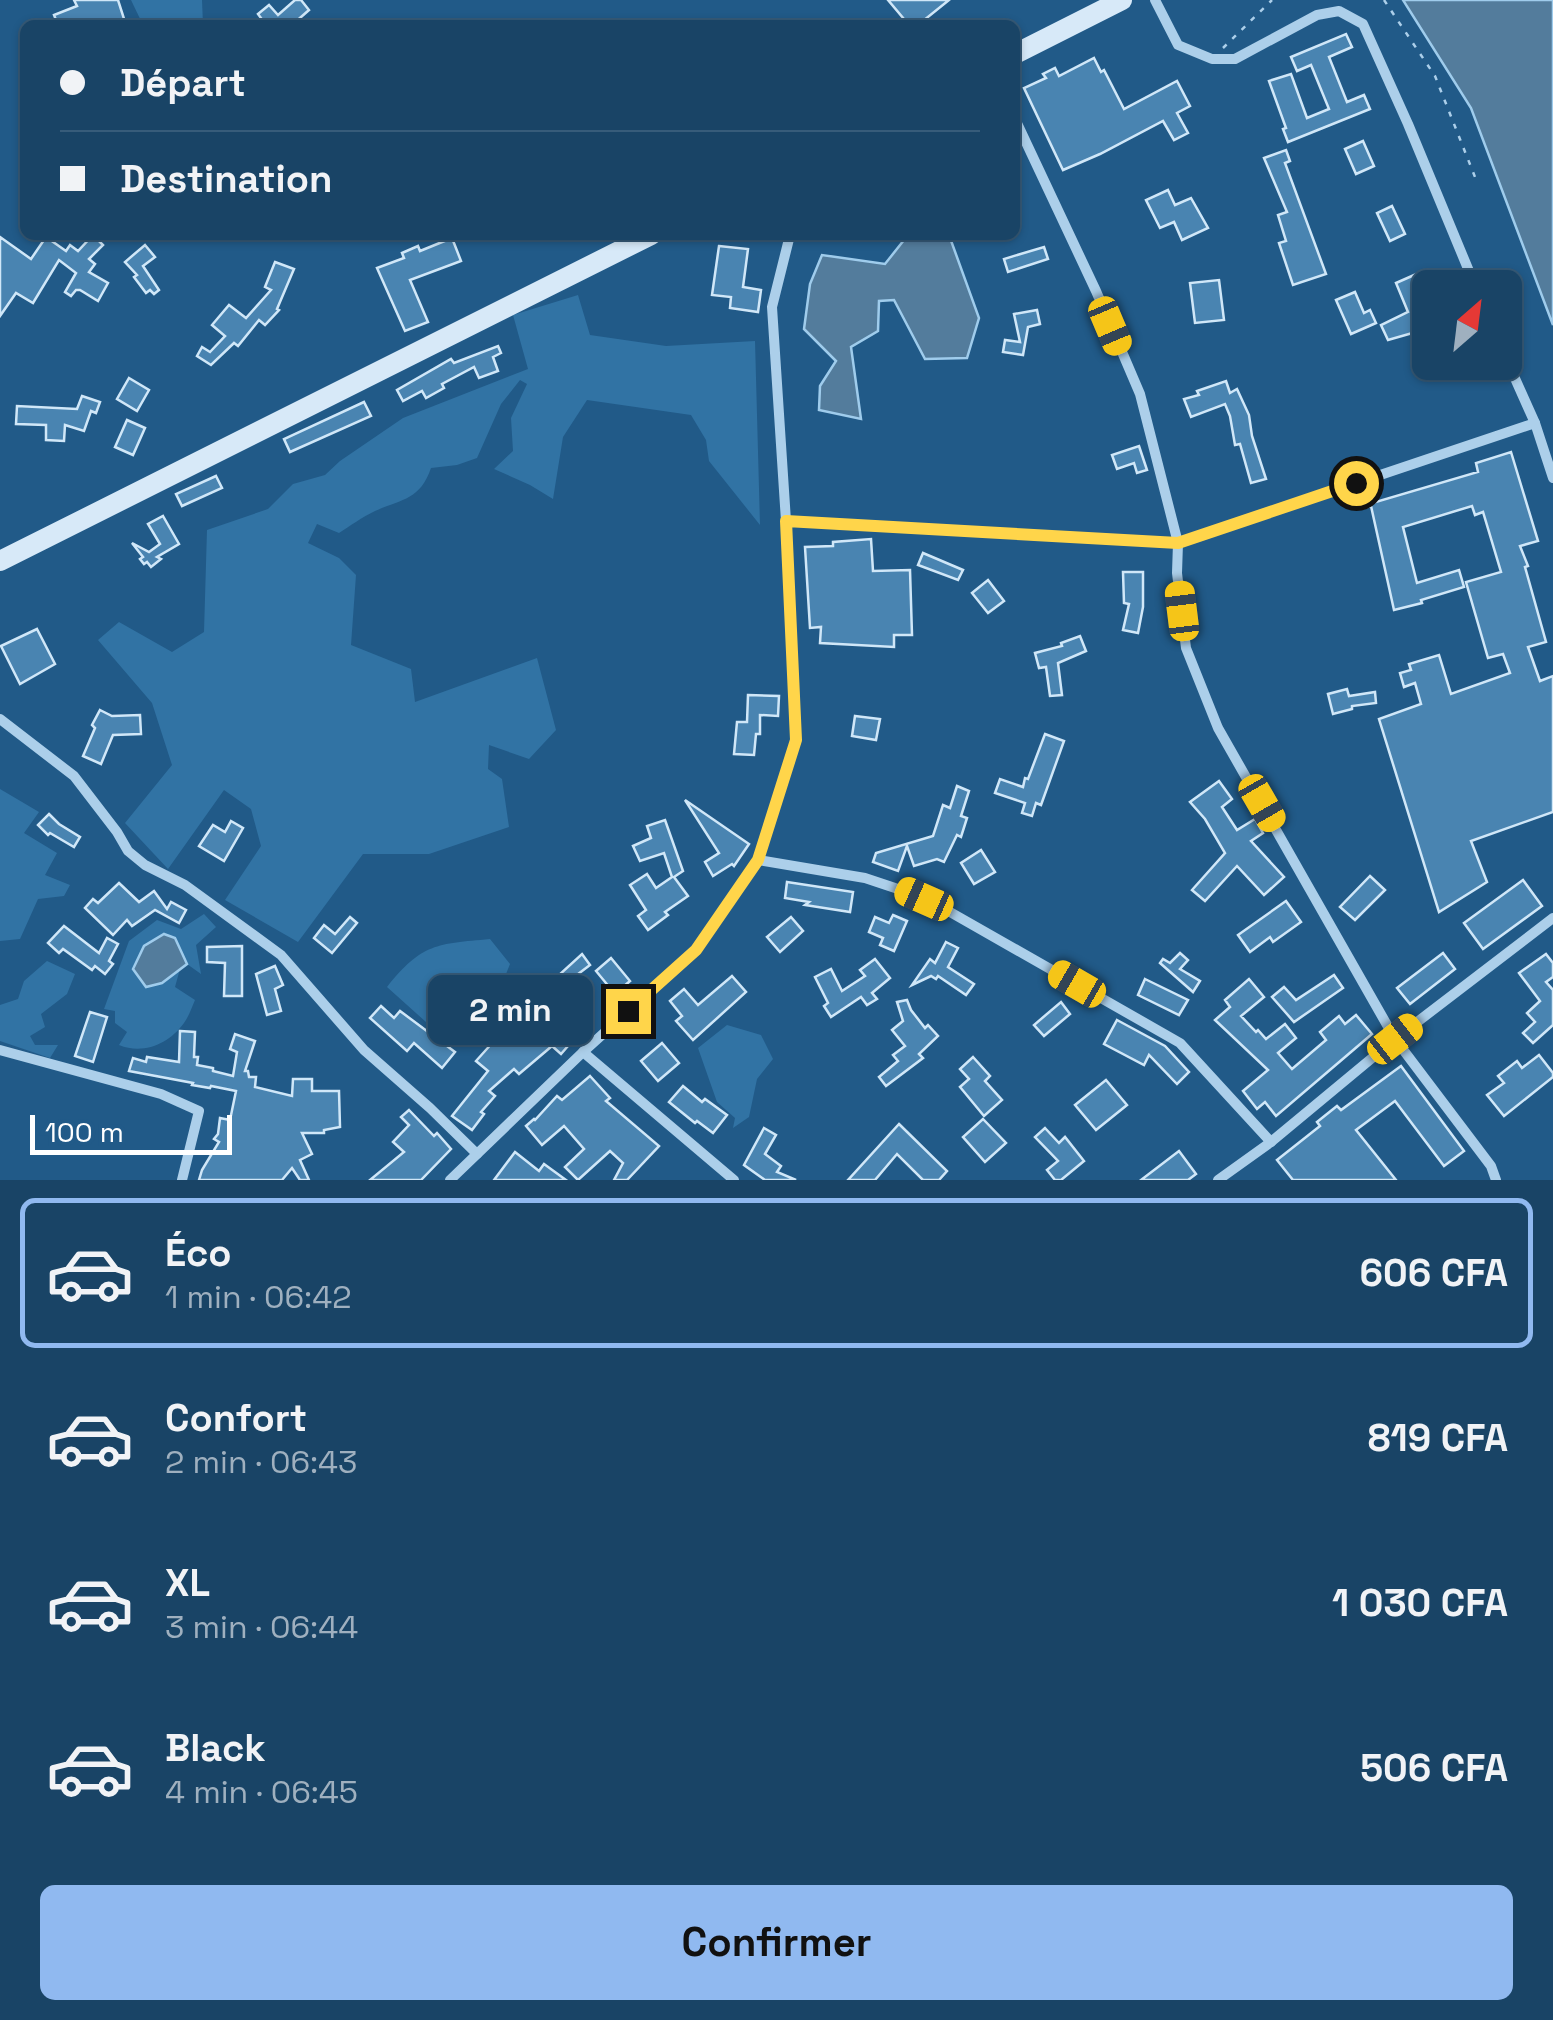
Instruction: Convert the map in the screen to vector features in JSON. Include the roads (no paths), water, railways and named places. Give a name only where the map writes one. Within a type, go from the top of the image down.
[{"type":"street","points":[[1020,51],[1122,0]]},
{"type":"street","points":[[1155,0],[1178,45],[1212,59],[1236,59],[1317,15],[1339,11],[1363,24],[1469,270]]},
{"type":"street","points":[[1020,129],[1140,394],[1178,543],[1177,573],[1186,648],[1202,693],[1218,728],[1395,1039],[1491,1166],[1496,1180]]},
{"type":"street","points":[[0,562],[641,240]]},
{"type":"street","points":[[450,1180],[696,950],[758,860],[796,740],[772,307],[789,240]]},
{"type":"street","points":[[1516,380],[1553,478]]},
{"type":"street","points":[[786,521],[1178,543],[1535,423]]},
{"type":"street","points":[[0,719],[74,776],[128,851],[145,865],[185,885],[281,956],[364,1050],[477,1154]]},
{"type":"street","points":[[758,860],[865,878],[943,908],[1180,1043],[1271,1142]]},
{"type":"street","points":[[1218,1180],[1553,918]]},
{"type":"street","points":[[0,1050],[162,1094],[199,1111],[182,1180]]},
{"type":"street","points":[[583,1052],[734,1180]]}]
